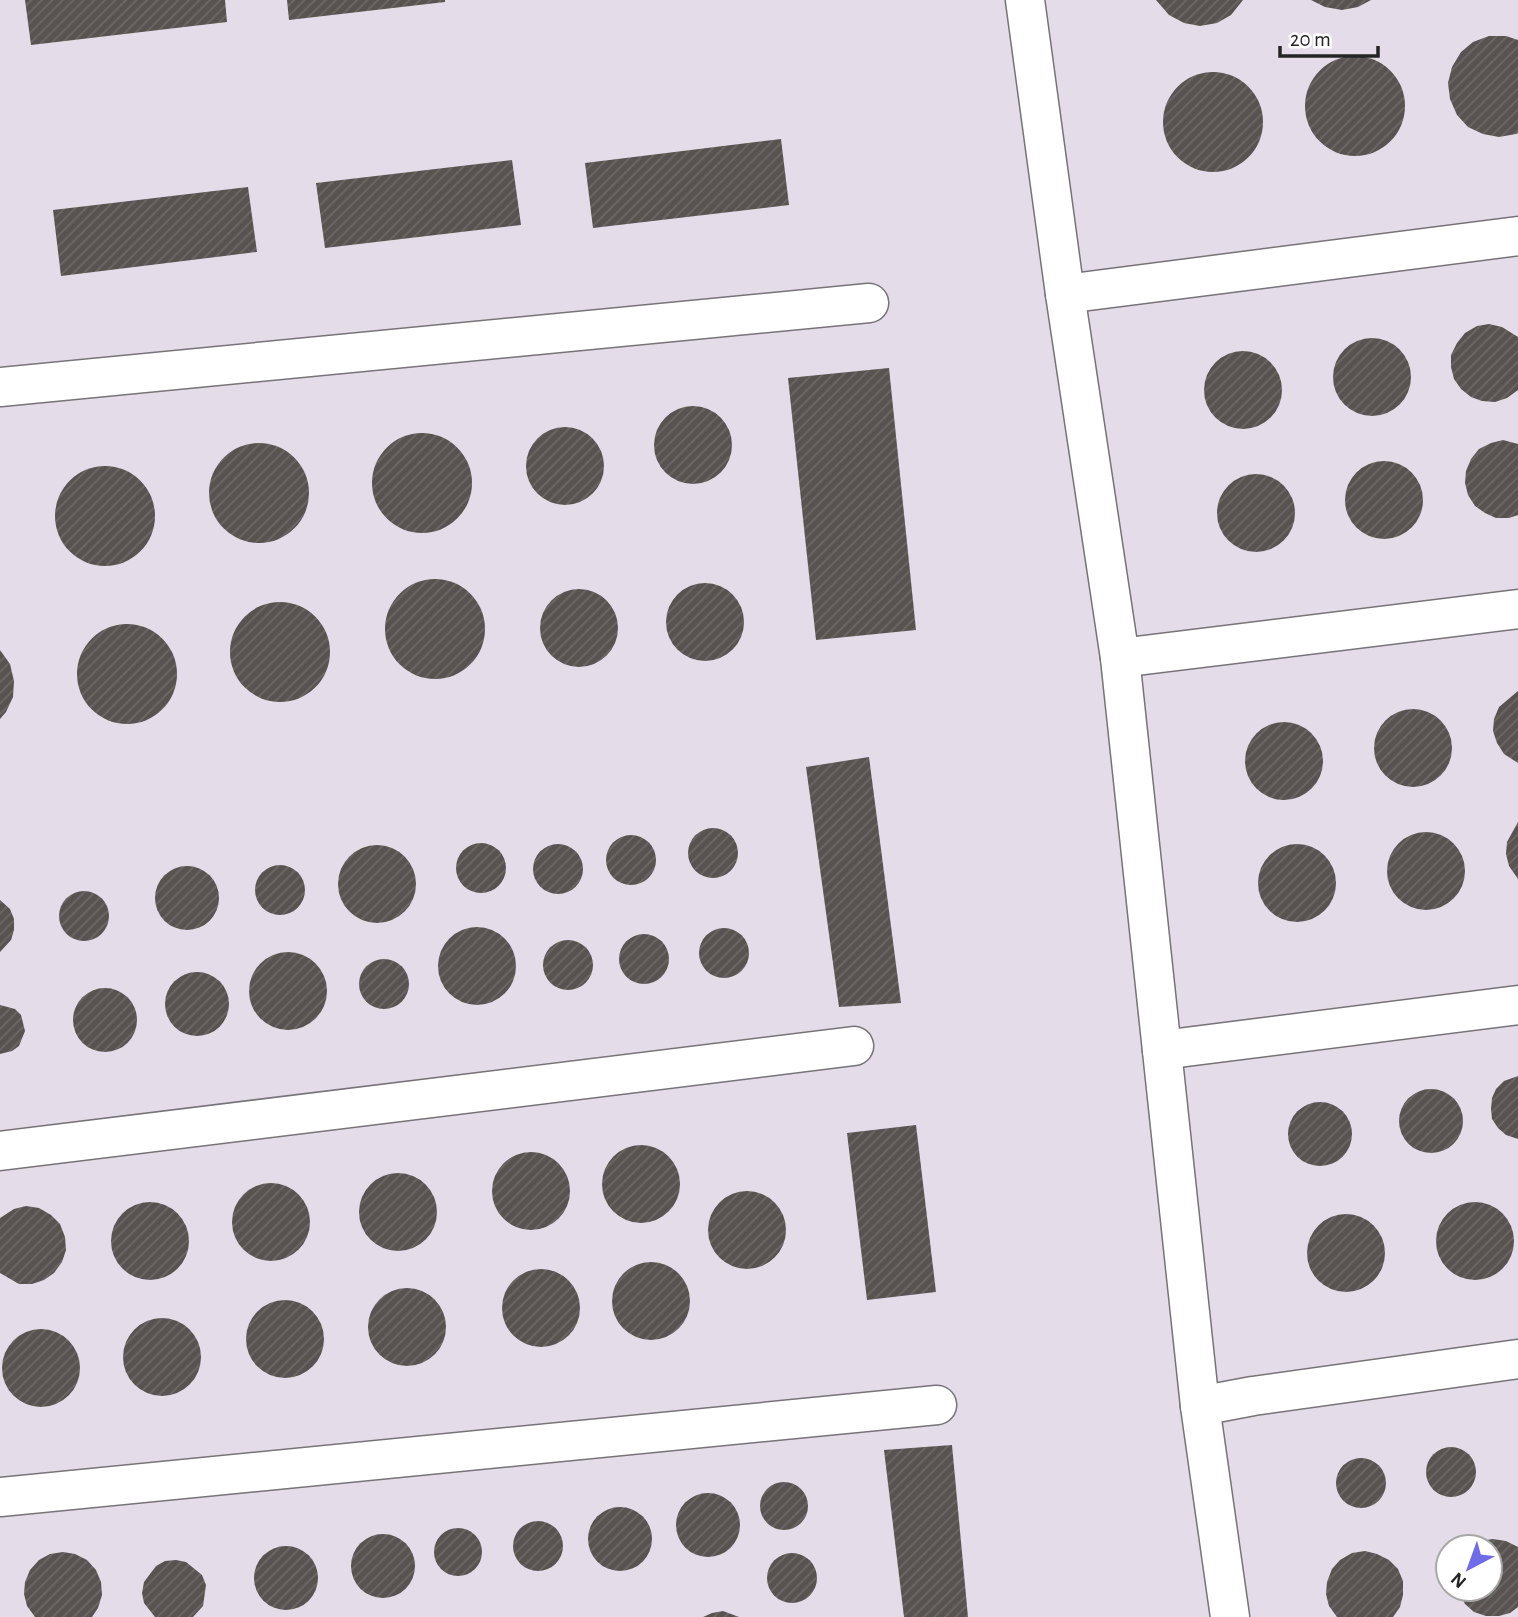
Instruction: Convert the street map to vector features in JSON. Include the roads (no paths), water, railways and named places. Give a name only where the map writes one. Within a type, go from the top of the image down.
[{"type":"street","points":[[1026,0],[1065,294],[1120,658],[1200,1405],[1230,1617]]},
{"type":"street","points":[[1065,294],[1518,236]]},
{"type":"street","points":[[0,387],[869,303]]},
{"type":"street","points":[[1120,658],[1518,609]]},
{"type":"street","points":[[1162,1050],[1518,1005]]},
{"type":"street","points":[[0,1151],[854,1046]]},
{"type":"street","points":[[1200,1405],[1518,1359]]},
{"type":"street","points":[[0,1497],[937,1405]]}]
